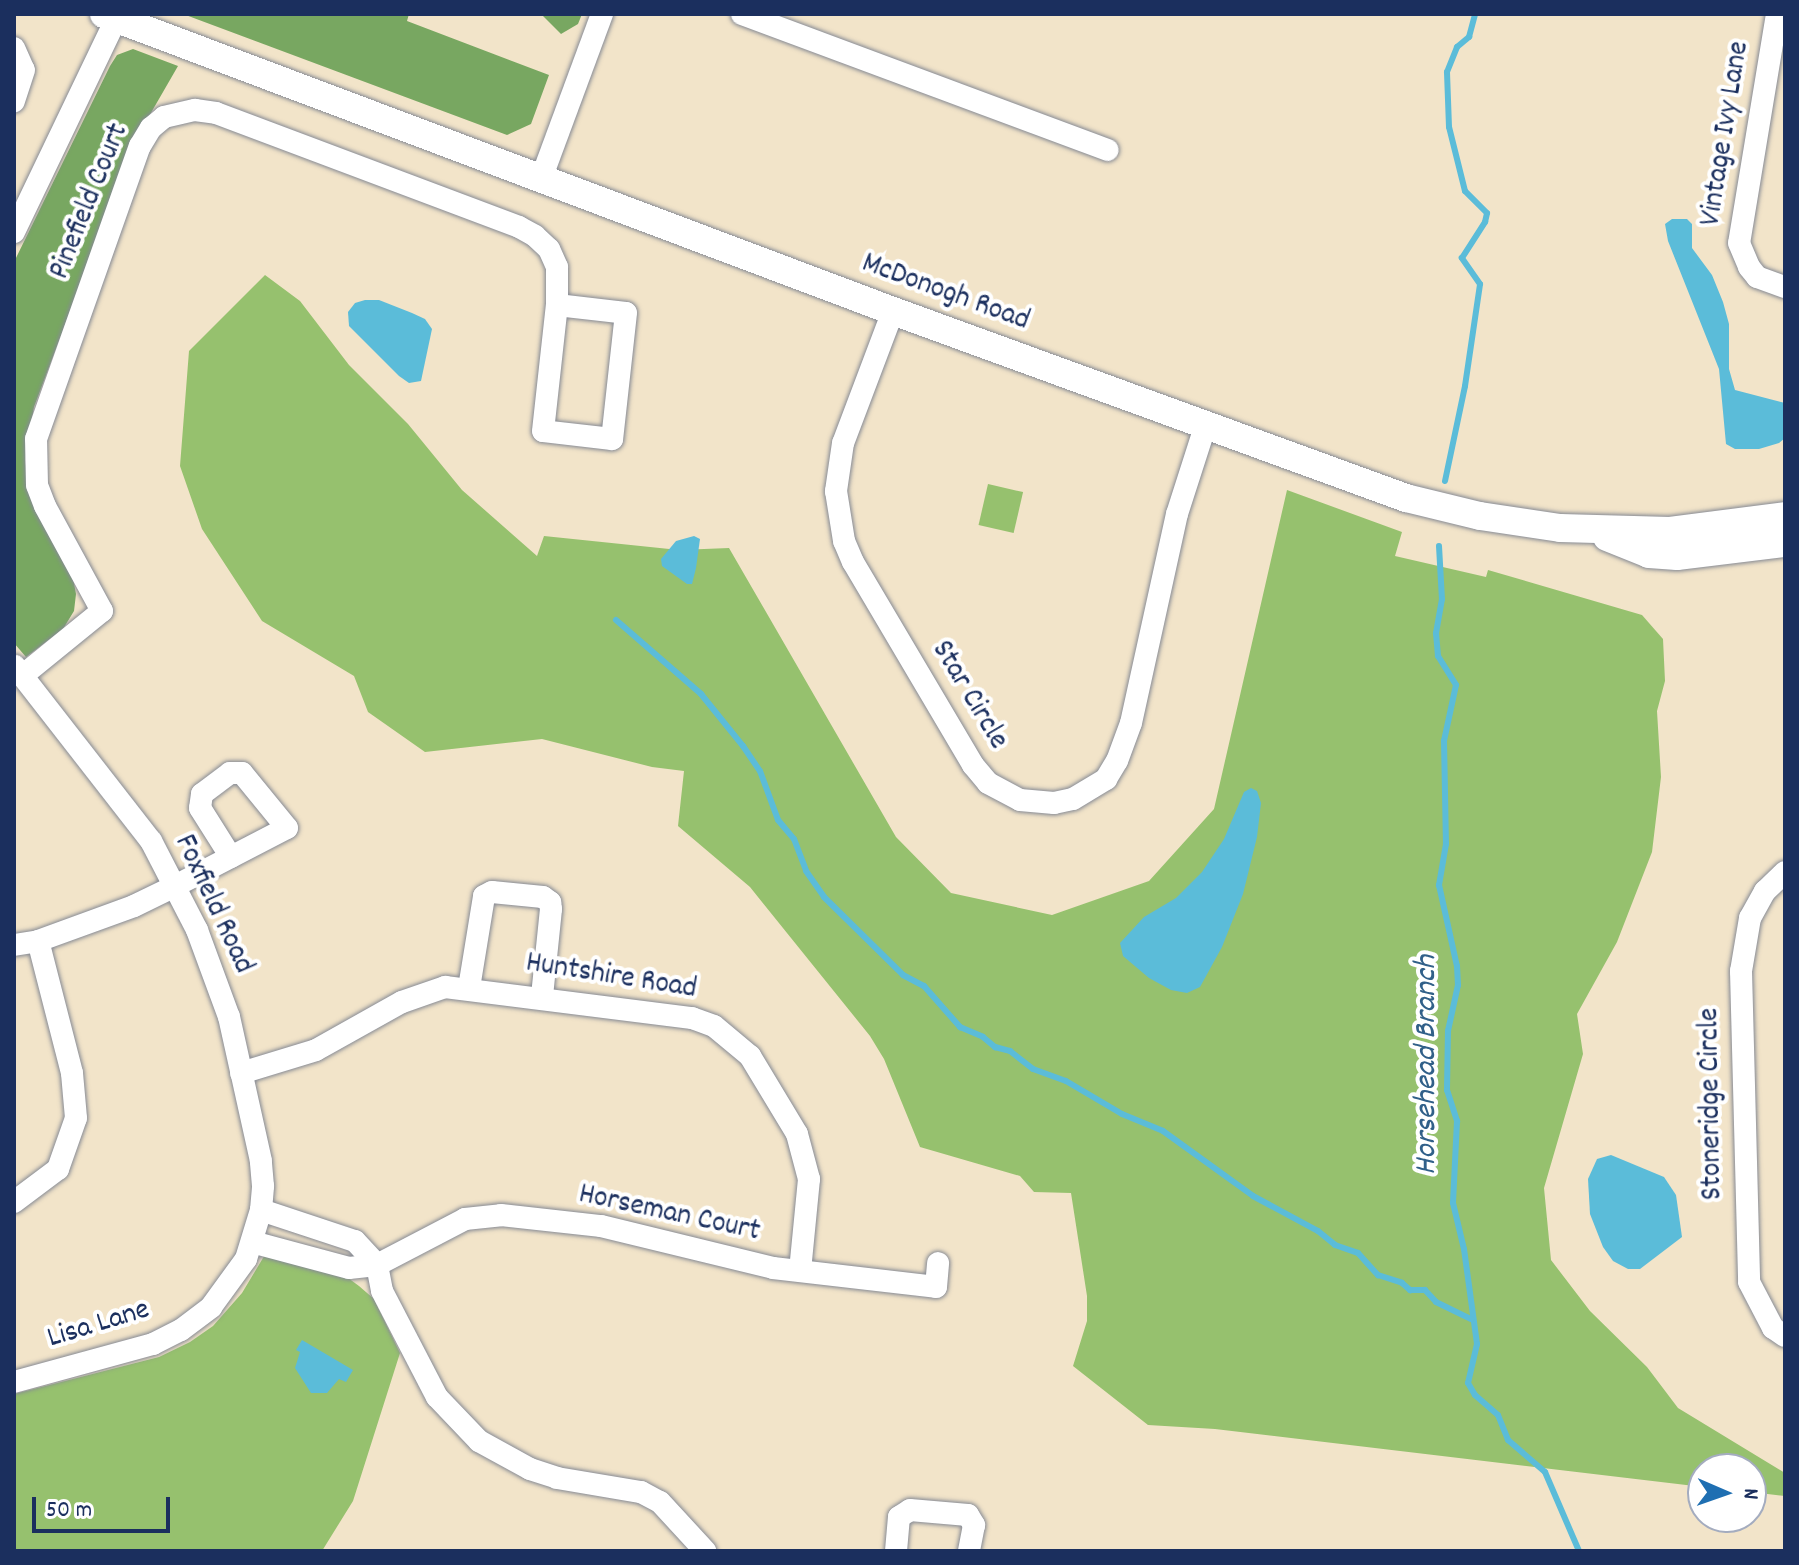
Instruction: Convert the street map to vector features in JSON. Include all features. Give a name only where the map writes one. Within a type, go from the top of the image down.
[{"type":"main road","name":"McDonogh Road","points":[[110,16],[893,311],[1406,498],[1480,516],[1588,530],[1670,531],[1785,516]]},
{"type":"main road","points":[[1588,530],[1649,554],[1677,556],[1785,543]]},
{"type":"street","points":[[541,179],[602,14]]},
{"type":"street","points":[[742,14],[1108,150]]},
{"type":"street","name":"Vintage Ivy Lane","points":[[1777,14],[1739,243],[1757,277],[1785,287]]},
{"type":"street","points":[[14,232],[110,16]]},
{"type":"street","points":[[14,48],[24,70],[14,101]]},
{"type":"street","name":"Pinefield Court","points":[[18,670],[102,611],[45,506],[37,485],[36,439],[140,146],[151,128],[164,117],[195,110],[216,113],[519,227],[549,249],[557,267],[557,305],[543,431],[612,439],[626,313],[557,305]]},
{"type":"street","name":"Star Circle","points":[[893,311],[843,443],[836,491],[844,541],[973,765],[988,783],[1020,800],[1054,803],[1073,799],[1106,779],[1117,761],[1131,723],[1177,514],[1205,427]]},
{"type":"street","name":"Foxfield Road","points":[[18,670],[151,841],[214,969],[261,1161],[261,1210],[252,1242]]},
{"type":"street","points":[[14,945],[38,941],[134,906],[231,857]]},
{"type":"street","name":"Stoneridge Circle","points":[[1785,872],[1765,891],[1750,918],[1741,971],[1747,1268],[1760,1308],[1773,1328],[1785,1336]]},
{"type":"street","points":[[469,988],[484,896],[492,892],[543,897],[550,902],[551,909],[542,996]]},
{"type":"street","points":[[14,1202],[58,1169],[66,1156],[76,1118],[72,1073],[38,941]]},
{"type":"street","name":"Huntshire Road","points":[[241,1073],[287,1061],[343,1039],[425,992],[445,987],[542,996],[692,1018],[734,1040],[750,1056],[797,1134],[804,1157],[809,1203],[800,1271]]},
{"type":"street","points":[[261,1210],[355,1241],[377,1265],[382,1291],[437,1397],[479,1441],[530,1469],[557,1478],[641,1492],[660,1502],[686,1534],[705,1551]]},
{"type":"street","name":"Horseman Court","points":[[377,1265],[465,1219],[501,1215],[601,1226],[739,1262],[936,1287],[938,1263]]},
{"type":"street","points":[[252,1242],[349,1268],[377,1265]]},
{"type":"street","name":"Lisa Lane","points":[[14,1382],[121,1355],[181,1330],[211,1307],[233,1281],[252,1242]]},
{"type":"street","points":[[896,1551],[899,1517],[910,1510],[968,1515],[974,1525],[969,1551]]},
{"type":"green space","points":[[183,14],[409,14],[407,21],[549,75],[531,124],[507,135]]},
{"type":"green space","points":[[541,14],[582,14],[578,24],[561,34]]},
{"type":"green space","points":[[133,49],[178,66],[133,144],[34,407],[25,460],[29,485],[73,578],[76,594],[74,611],[63,629],[26,657],[14,643],[14,262],[110,66],[117,55]]},
{"type":"green space","points":[[265,275],[300,301],[349,365],[408,424],[462,490],[537,556],[544,536],[679,550],[729,548],[896,837],[951,893],[1052,915],[1149,881],[1214,809],[1287,490],[1402,532],[1395,556],[1486,577],[1488,570],[1642,615],[1663,639],[1665,681],[1657,711],[1661,777],[1652,852],[1617,942],[1577,1014],[1583,1054],[1544,1188],[1551,1260],[1590,1311],[1647,1367],[1678,1408],[1752,1453],[1687,1453],[1687,1485],[1215,1429],[1148,1425],[1073,1366],[1087,1321],[1087,1296],[1071,1193],[1034,1192],[1020,1176],[920,1147],[884,1059],[870,1036],[750,887],[678,826],[684,771],[652,767],[542,739],[425,752],[368,712],[354,676],[262,621],[202,529],[180,466],[189,351]]},
{"type":"green space","points":[[988,484],[1023,492],[1014,533],[979,525]]},
{"type":"green space","points":[[266,1253],[344,1275],[359,1286],[374,1299],[400,1353],[353,1501],[322,1551],[14,1551],[14,1394],[159,1357],[190,1342],[213,1326],[242,1293]]},
{"type":"green space","points":[[1767,1462],[1785,1473],[1785,1496],[1767,1494]]},
{"type":"water","points":[[1672,219],[1687,219],[1692,224],[1692,248],[1712,275],[1723,302],[1729,324],[1729,369],[1735,390],[1785,403],[1785,438],[1779,443],[1759,449],[1735,449],[1726,444],[1719,369],[1668,241],[1665,224]]},
{"type":"water","points":[[379,300],[412,313],[425,319],[432,329],[421,381],[409,383],[399,376],[349,326],[348,312],[355,303]]},
{"type":"water","points":[[694,536],[700,539],[696,568],[692,584],[687,584],[662,566],[661,559],[676,541]]},
{"type":"water","points":[[1251,788],[1257,791],[1261,803],[1257,837],[1243,894],[1222,947],[1200,987],[1187,993],[1171,990],[1149,978],[1123,956],[1120,943],[1144,917],[1176,898],[1202,872],[1224,839],[1244,792]]},
{"type":"water","points":[[1611,1155],[1664,1177],[1676,1195],[1682,1237],[1640,1269],[1628,1269],[1613,1261],[1603,1247],[1590,1214],[1588,1179],[1597,1159]]},
{"type":"water","points":[[302,1340],[353,1370],[346,1382],[339,1379],[327,1393],[311,1393],[295,1368],[300,1352],[296,1350]]},
{"type":"waterway","name":"Horsehead Branch","points":[[1445,481],[1465,386],[1480,284],[1462,258],[1485,222],[1487,213],[1465,191],[1449,127],[1447,72],[1457,47],[1469,37],[1475,14]]},
{"type":"waterway","name":"Horsehead Branch","points":[[1439,546],[1442,599],[1436,633],[1438,656],[1456,685],[1444,741],[1446,844],[1439,885],[1457,966],[1458,985],[1448,1031],[1447,1090],[1457,1121],[1453,1203],[1464,1249],[1477,1344],[1468,1383],[1475,1395],[1498,1415],[1508,1440],[1545,1472],[1579,1551]]},
{"type":"waterway","points":[[616,620],[701,694],[743,746],[760,771],[778,820],[794,839],[806,871],[824,897],[903,975],[924,986],[960,1027],[983,1037],[995,1047],[1010,1051],[1033,1069],[1066,1081],[1122,1114],[1163,1131],[1253,1196],[1318,1231],[1335,1245],[1358,1253],[1378,1275],[1402,1283],[1410,1290],[1425,1290],[1436,1302],[1471,1319]]}]
